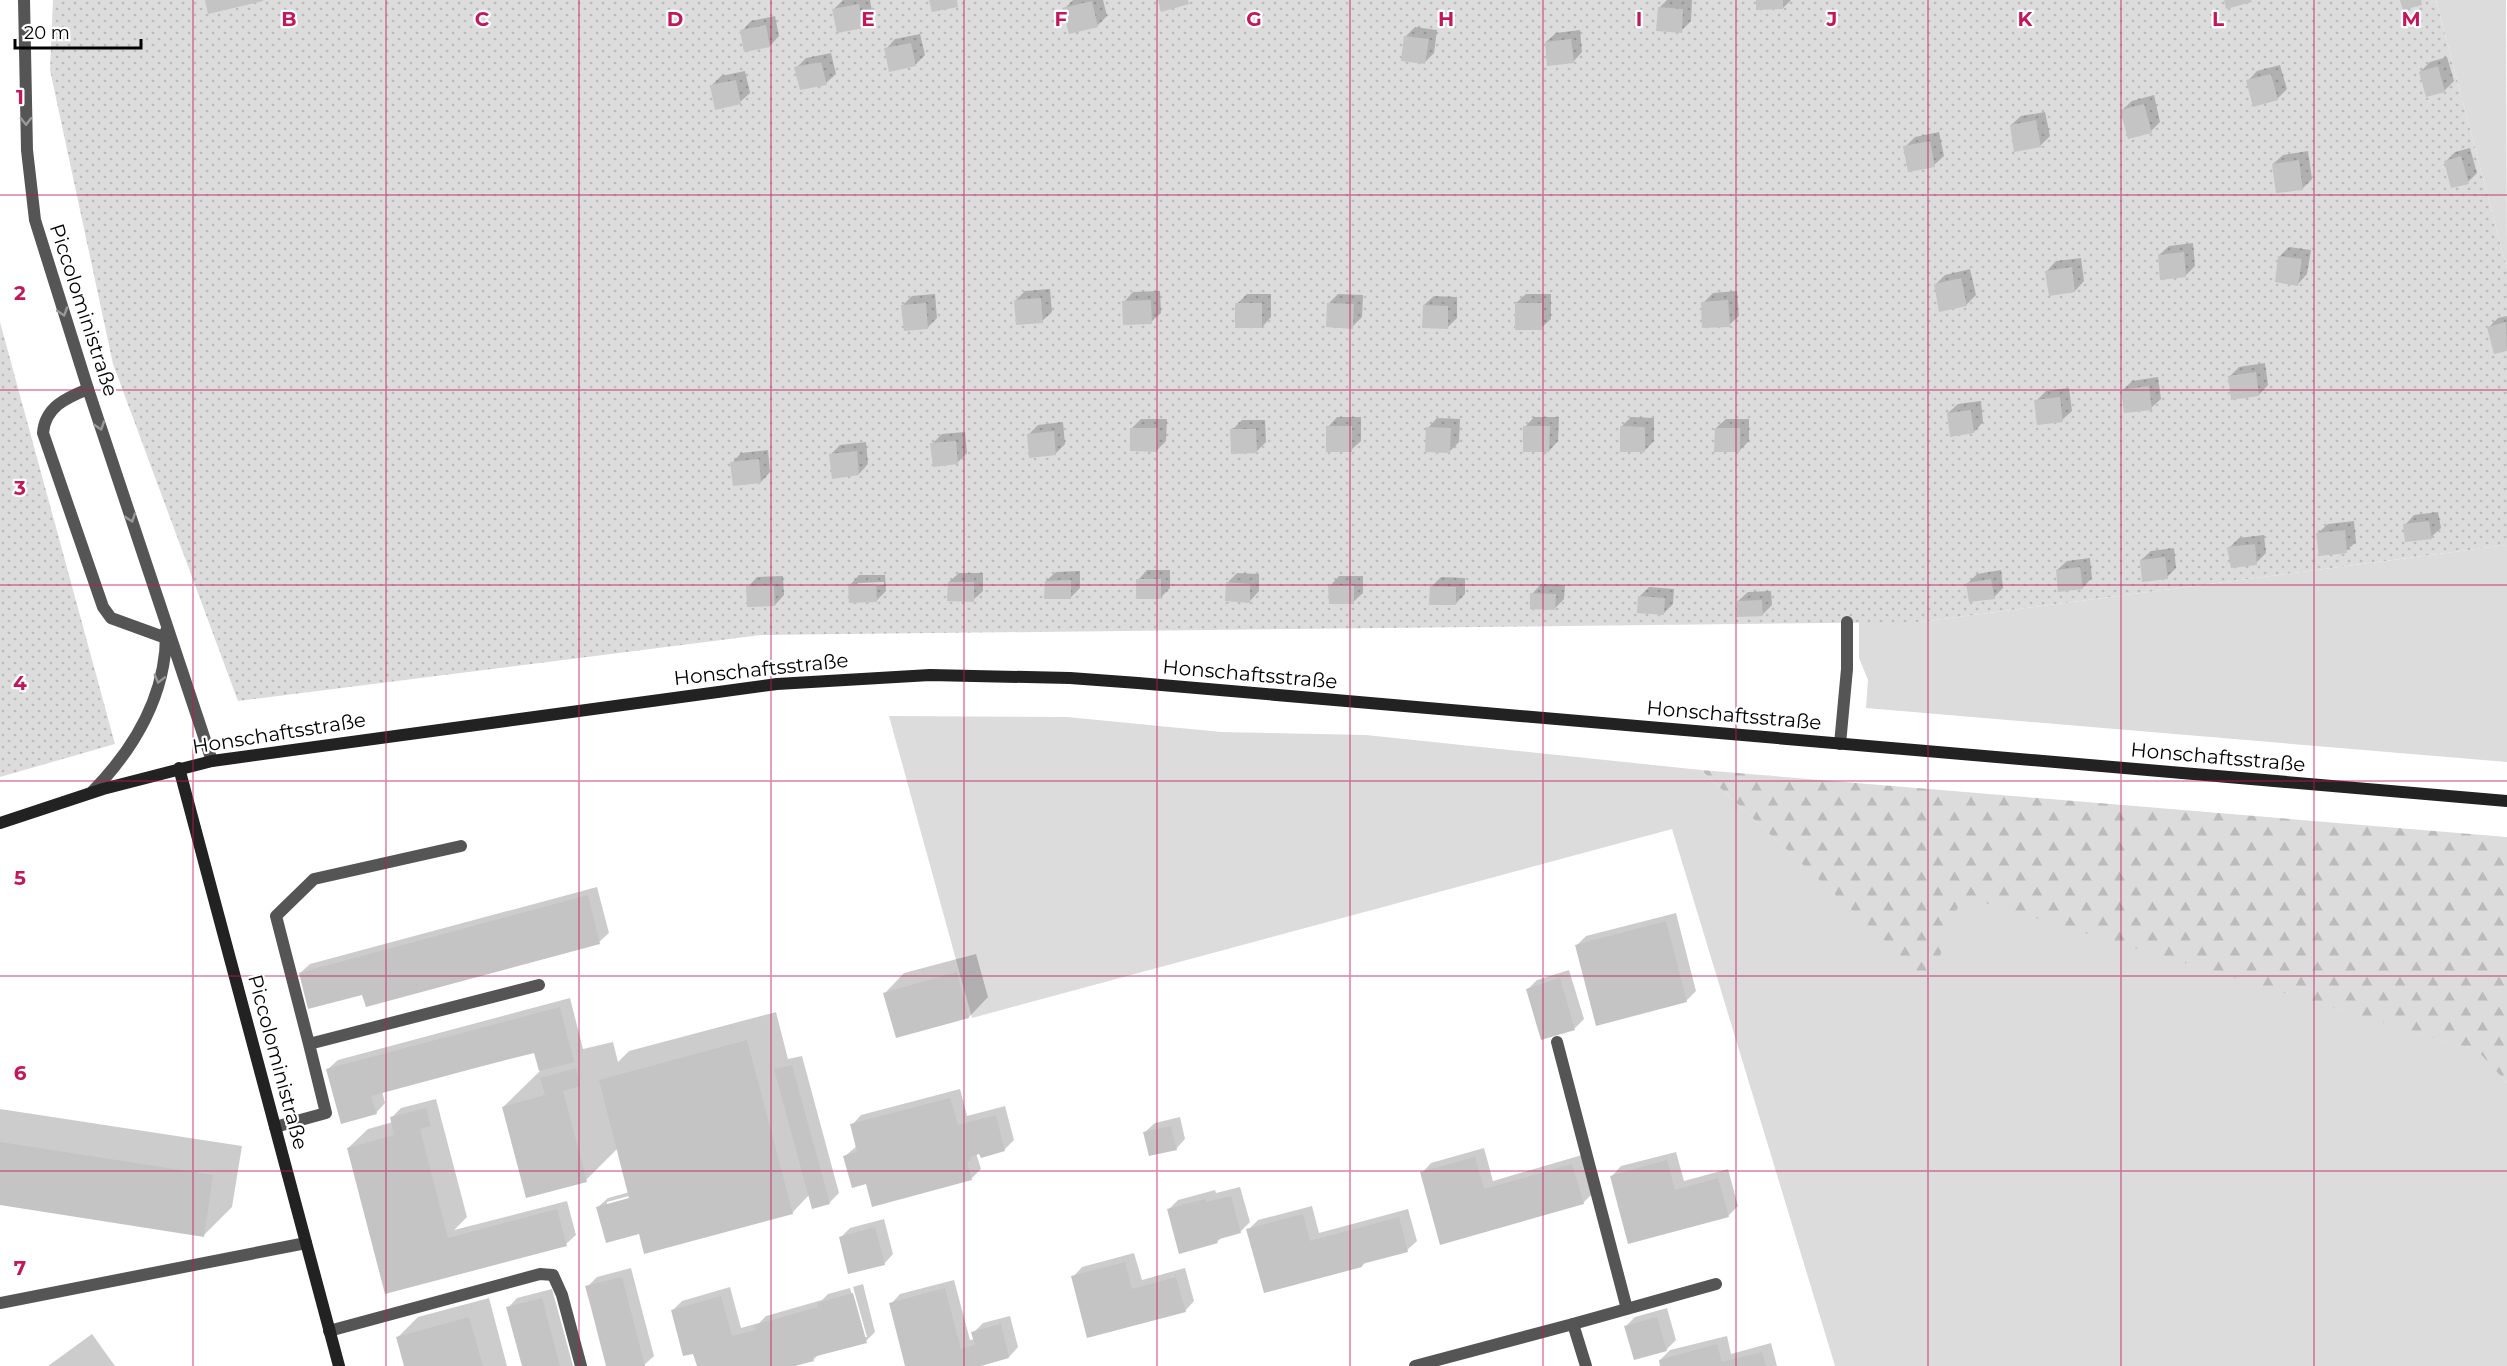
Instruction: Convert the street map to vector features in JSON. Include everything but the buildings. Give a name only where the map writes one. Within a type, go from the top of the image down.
[{"type":"street","name":"Piccoloministraße","points":[[24,0],[27,150],[35,220],[88,388],[212,761]]},
{"type":"street","points":[[88,388],[59,401],[44,421],[43,433],[103,607],[111,618],[166,638]]},
{"type":"street","name":"Piccoloministraße","points":[[92,792],[116,767],[136,738],[152,707],[161,674],[166,621]]},
{"type":"street","points":[[1840,744],[1847,669],[1847,622]]},
{"type":"street","name":"Honschaftsstraße","points":[[0,823],[92,792],[212,761],[754,687],[857,678],[930,675],[1070,678],[2507,801]]},
{"type":"street","name":"Piccoloministraße","points":[[178,768],[339,1366]]},
{"type":"street","points":[[275,1127],[326,1113],[276,916],[314,879],[461,846]]},
{"type":"street","points":[[309,1044],[540,985]]},
{"type":"street","points":[[1557,1041],[1627,1309]]},
{"type":"street","points":[[0,1303],[306,1243]]},
{"type":"street","points":[[329,1331],[540,1274],[553,1275],[562,1294],[581,1366]]},
{"type":"street","points":[[1415,1366],[1716,1284]]},
{"type":"street","points":[[1573,1324],[1586,1366]]},
{"type":"green space","points":[[53,0],[2436,0],[2507,269],[2507,545],[1920,622],[761,635],[238,701],[113,364],[50,70]]},
{"type":"green space","points":[[2436,0],[2506,0],[2507,269]]},
{"type":"green space","points":[[0,322],[115,744],[0,777]]},
{"type":"green space","points":[[2507,545],[2507,762],[1866,708],[1868,680],[1859,658],[1859,622],[1920,622]]},
{"type":"green space","points":[[889,716],[1067,717],[1221,732],[1366,735],[1701,770],[1930,982],[1961,895],[2479,1051],[2507,1083],[2507,1366],[1835,1366],[1672,829],[972,1018]]},
{"type":"green space","points":[[1701,770],[2507,837],[2507,1083],[2478,1051],[1962,896],[1930,983]]}]
